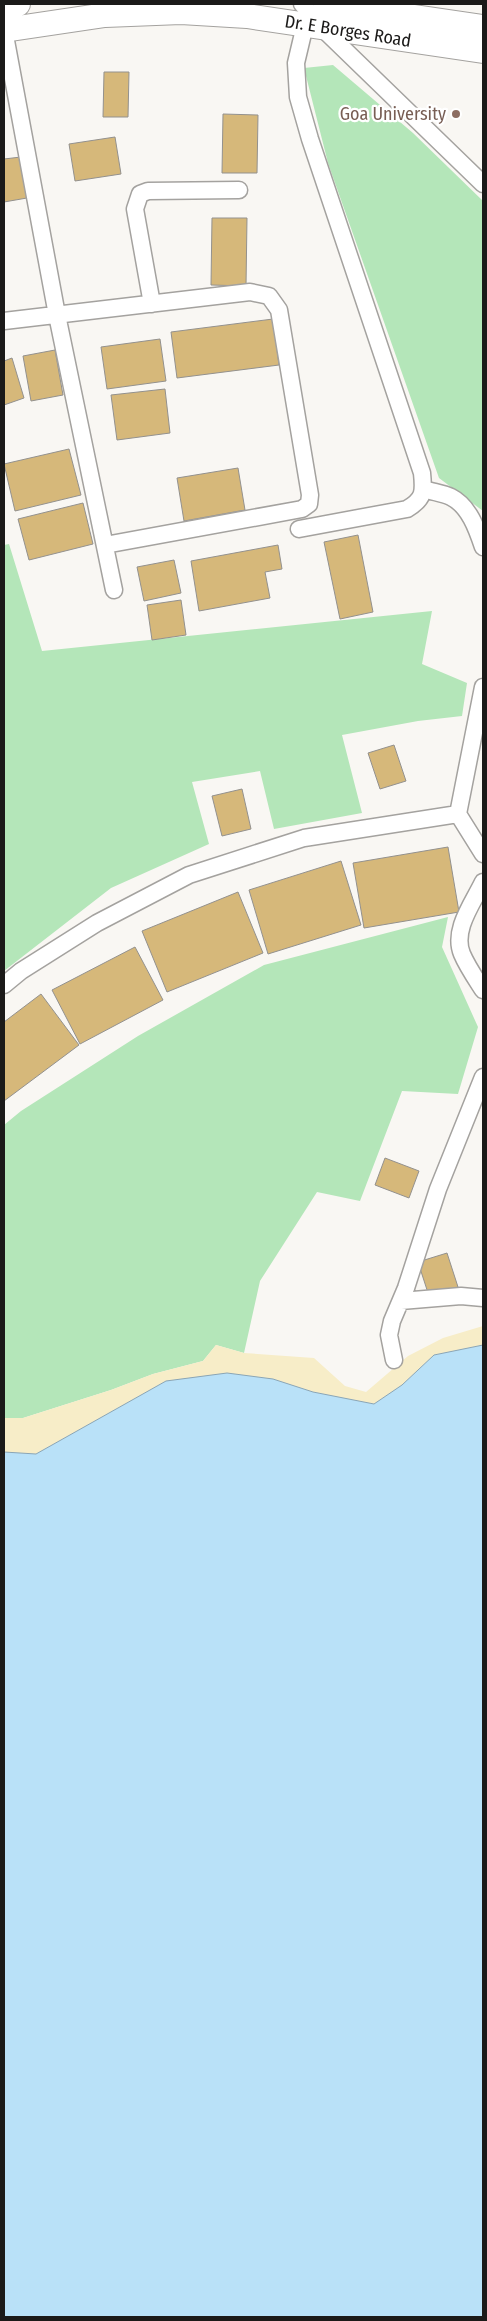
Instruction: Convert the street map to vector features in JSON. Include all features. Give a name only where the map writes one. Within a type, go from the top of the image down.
[{"type":"main road","points":[[4,6],[18,4]]},
{"type":"main road","name":"Dr. E Borges Road","points":[[325,4],[483,27]]},
{"type":"main road","name":"Dr. E Borges Road","points":[[4,30],[105,15],[181,12],[310,19],[483,51]]},
{"type":"street","points":[[299,529],[407,509],[418,502],[424,489],[422,473],[310,139],[298,97],[296,63],[310,19],[483,184]]},
{"type":"street","points":[[4,30],[57,315],[114,590]]},
{"type":"street","points":[[152,304],[135,209],[140,194],[148,191],[239,190]]},
{"type":"street","points":[[4,321],[250,292],[269,296],[279,310],[310,495],[309,504],[302,509],[105,545]]},
{"type":"street","points":[[424,489],[452,498],[468,512],[483,546]]},
{"type":"street","points":[[483,687],[458,814],[483,854]]},
{"type":"street","points":[[4,985],[21,970],[97,923],[189,875],[304,838],[458,814]]},
{"type":"street","points":[[483,882],[461,926],[459,939],[461,953],[483,990]]},
{"type":"street","points":[[394,1360],[389,1335],[392,1321],[401,1301],[438,1189],[483,1077]]},
{"type":"street","points":[[401,1301],[461,1296],[483,1298]]},
{"type":"green space","points":[[333,65],[413,133],[483,201],[483,511],[439,478],[328,163],[304,68]]},
{"type":"green space","points":[[9,544],[42,651],[432,611],[422,664],[467,683],[462,716],[418,721],[342,735],[362,813],[274,829],[260,771],[192,782],[209,844],[111,888],[4,971],[4,545]]},
{"type":"green space","points":[[448,917],[442,947],[478,1027],[458,1094],[402,1091],[360,1201],[317,1192],[260,1281],[244,1353],[216,1345],[203,1361],[153,1374],[111,1390],[23,1418],[4,1418],[4,1125],[21,1111],[138,1036],[264,965]]},
{"type":"sand","points":[[483,1326],[483,1345],[434,1355],[402,1385],[374,1404],[313,1392],[273,1379],[166,1381],[36,1454],[4,1452],[4,1418],[23,1418],[111,1390],[153,1374],[203,1361],[216,1345],[244,1353],[314,1358],[345,1386],[366,1392],[408,1356],[443,1338]]},
{"type":"water","points":[[483,1345],[483,2317],[4,2317],[4,1452],[36,1454],[166,1381],[227,1373],[273,1379],[313,1392],[374,1404],[402,1385],[434,1355]]},
{"type":"building","points":[[104,72],[129,72],[128,117],[103,117]]},
{"type":"building","points":[[223,114],[258,115],[257,173],[222,173]]},
{"type":"building","points":[[115,137],[121,174],[75,181],[69,144]]},
{"type":"building","points":[[21,157],[27,198],[4,202],[4,159]]},
{"type":"building","points":[[212,218],[247,218],[246,286],[211,285]]},
{"type":"building","points":[[273,319],[279,365],[177,378],[171,332]]},
{"type":"building","points":[[160,339],[166,381],[107,389],[101,347]]},
{"type":"building","points":[[55,350],[63,395],[31,401],[23,356]]},
{"type":"building","points":[[12,358],[24,398],[4,405],[4,361]]},
{"type":"building","points":[[165,389],[170,433],[117,440],[111,395]]},
{"type":"building","points":[[69,449],[81,495],[15,511],[4,464]]},
{"type":"building","points":[[238,468],[245,510],[184,521],[177,478]]},
{"type":"building","points":[[83,503],[93,544],[29,560],[18,519]]},
{"type":"building","points":[[358,535],[373,612],[340,619],[324,542]]},
{"type":"building","points":[[278,545],[282,569],[265,572],[270,598],[199,611],[191,561]]},
{"type":"building","points":[[174,560],[181,593],[144,601],[137,567]]},
{"type":"building","points":[[181,600],[186,635],[152,640],[147,605]]},
{"type":"building","points":[[394,745],[406,781],[380,789],[368,753]]},
{"type":"building","points":[[242,789],[251,829],[222,836],[212,796]]},
{"type":"building","points":[[448,847],[459,912],[364,928],[353,863]]},
{"type":"building","points":[[341,861],[361,925],[268,954],[249,890]]},
{"type":"building","points":[[238,892],[263,953],[167,992],[142,931]]},
{"type":"building","points":[[135,947],[163,1000],[80,1044],[52,990]]},
{"type":"building","points":[[41,994],[79,1045],[4,1101],[4,1022]]},
{"type":"building","points":[[385,1158],[419,1171],[409,1198],[375,1185]]},
{"type":"building","points":[[447,1253],[458,1287],[429,1296],[418,1262]]},
{"type":"place","name":"Goa University","points":[[456,114]]}]
